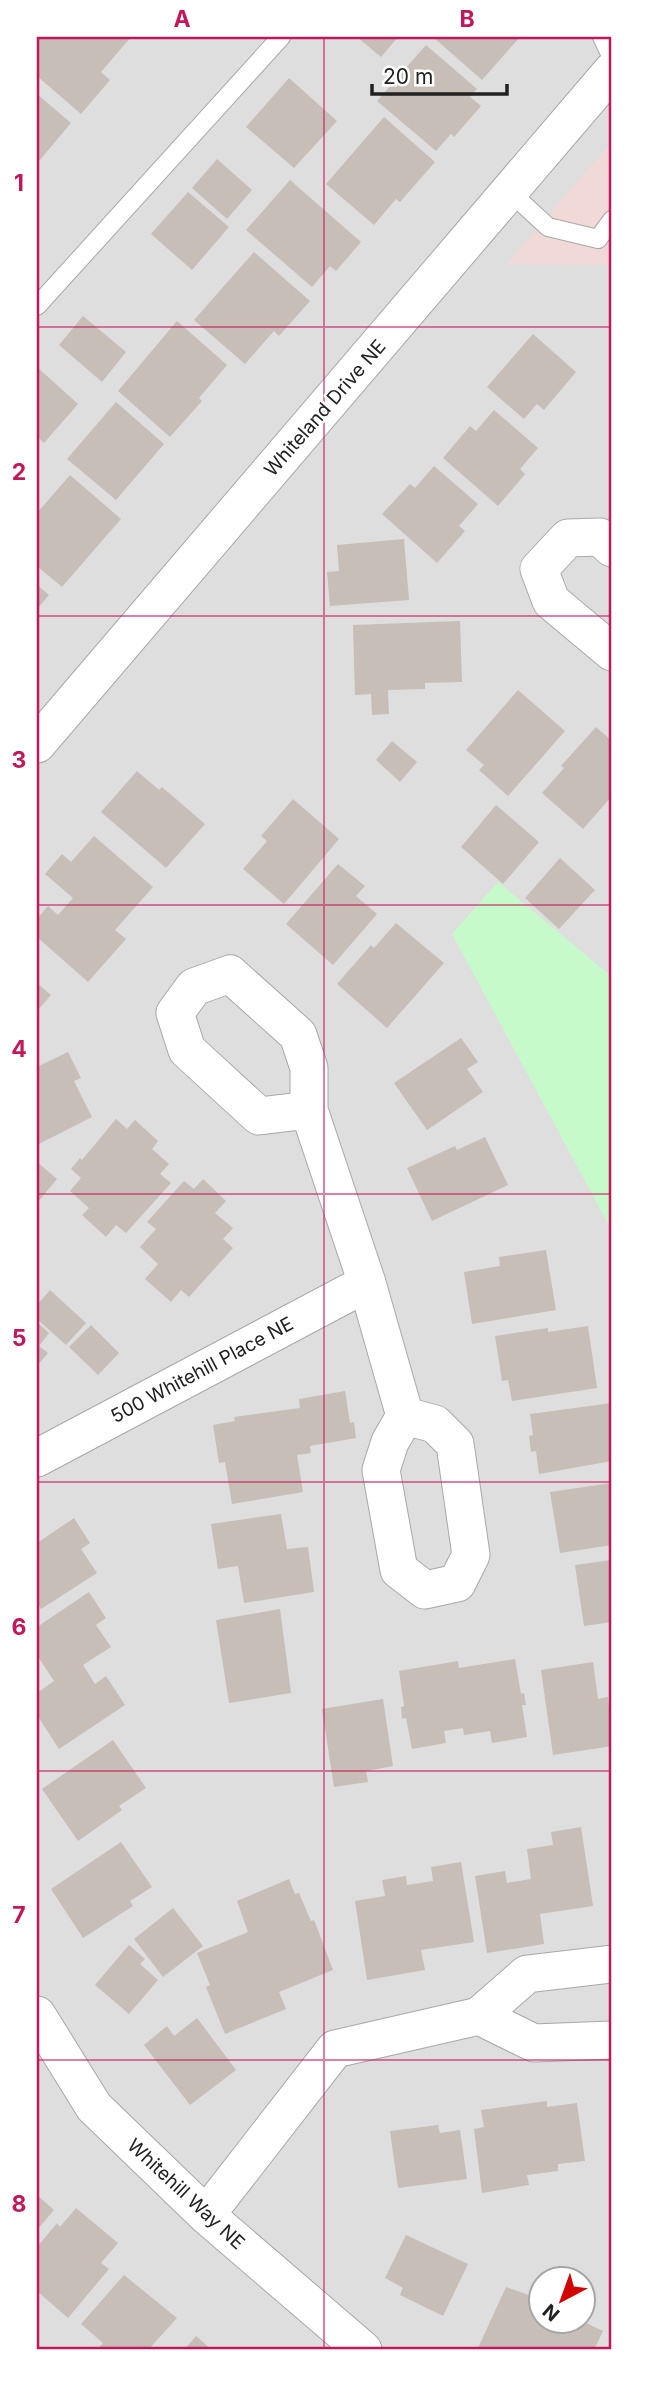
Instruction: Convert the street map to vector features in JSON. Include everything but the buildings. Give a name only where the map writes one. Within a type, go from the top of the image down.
[{"type":"street","name":"Whiteland Drive NE","points":[[37,744],[612,71]]},
{"type":"street","points":[[612,548],[600,537],[568,538],[539,569],[551,601],[612,652]]},
{"type":"street","points":[[309,1110],[367,1283],[405,1416]]},
{"type":"street","name":"500 Whitehill Place NE","points":[[37,1458],[367,1283]]},
{"type":"street","points":[[206,2215],[335,2049],[479,2017],[527,1974],[612,1964]]},
{"type":"street","name":"Whitehill Way NE","points":[[37,2015],[94,2107],[206,2215],[363,2350]]},
{"type":"street","points":[[479,2017],[534,2042],[612,2040]]},
{"type":"lane","points":[[37,306],[281,37]]},
{"type":"lane","points":[[602,37],[612,58]]},
{"type":"lane","points":[[509,191],[548,227],[598,239],[612,220]]},
{"type":"shaded area","points":[[37,37],[612,37],[612,2350],[37,2350]]},
{"type":"shaded area","points":[[612,142],[612,265],[507,264]]},
{"type":"green space","points":[[498,882],[612,977],[612,1231],[452,934]]}]
